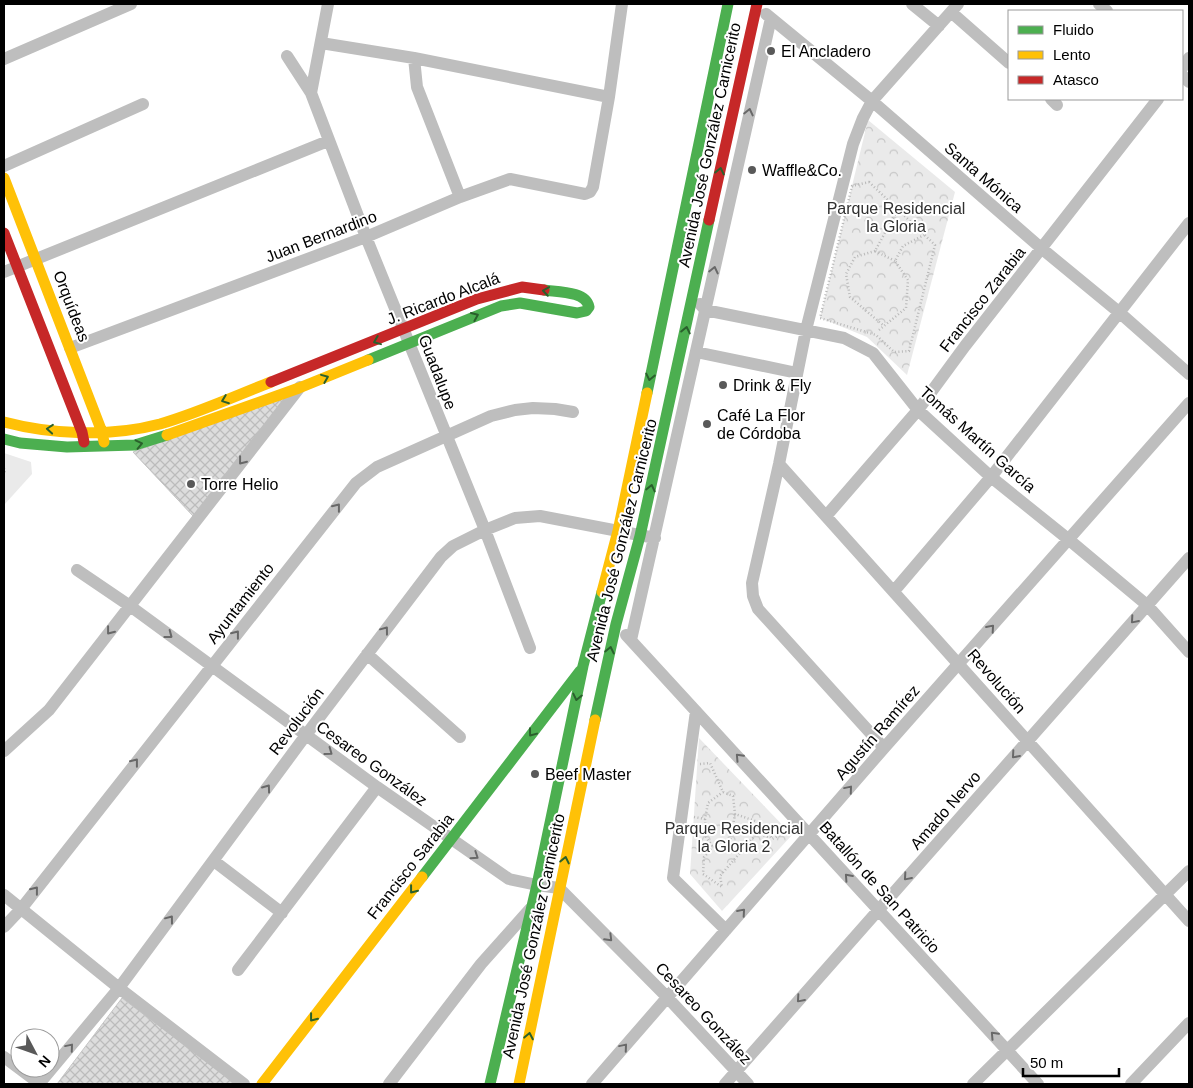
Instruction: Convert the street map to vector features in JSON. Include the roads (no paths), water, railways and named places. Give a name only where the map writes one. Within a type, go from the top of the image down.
[{"type":"street","points":[[4,58],[131,4]]},
{"type":"street","points":[[311,93],[328,4]]},
{"type":"street","points":[[321,43],[414,58],[609,97],[622,4]]},
{"type":"street","name":"Avenida José González Carnicerito","points":[[490,1084],[537,885],[583,666],[618,531],[728,4]]},
{"type":"street","points":[[912,4],[938,26]]},
{"type":"street","name":"Avenida José González Carnicerito","points":[[519,1084],[616,624],[640,536],[757,5]]},
{"type":"street","name":"Santa Mónica","points":[[757,5],[872,101],[1189,374]]},
{"type":"street","points":[[884,748],[758,608],[753,596],[752,583],[779,464],[806,330],[853,144],[862,118],[872,101],[954,8],[1008,62]]},
{"type":"street","points":[[631,640],[771,18]]},
{"type":"street","name":"Guadalupe","points":[[287,56],[311,93],[328,141],[445,435],[485,530],[530,648]]},
{"type":"street","points":[[414,58],[417,87],[460,197]]},
{"type":"street","name":"Juan Bernardino","points":[[70,348],[366,237],[460,197],[510,179],[585,194],[593,187],[609,97]]},
{"type":"street","name":"Francisco Zarabia","points":[[827,515],[918,410],[965,346],[1157,100]]},
{"type":"street","points":[[4,166],[142,104]]},
{"type":"street","points":[[10,269],[328,141]]},
{"type":"street","name":"Orquídeas","points":[[4,178],[102,432],[105,447]]},
{"type":"street","points":[[894,591],[991,477],[1189,223]]},
{"type":"street","points":[[4,232],[10,269],[82,432],[84,447]]},
{"type":"street","name":"J. Ricardo Alcalá","points":[[4,422],[44,429],[82,432],[102,432],[153,426],[313,366],[477,299],[522,287],[581,296],[588,302],[589,307],[586,311],[577,313],[520,302],[501,306],[299,388],[161,438],[135,445],[84,447],[4,439]]},
{"type":"street","points":[[693,297],[705,310]]},
{"type":"street","name":"Tomás Martín García","points":[[705,310],[844,338],[859,344],[874,354],[918,410],[991,477],[1068,538],[1147,605],[1189,652]]},
{"type":"street","points":[[696,352],[797,372]]},
{"type":"street","points":[[4,751],[49,710],[299,388],[313,366]]},
{"type":"street","name":"Agustín Ramírez","points":[[592,1084],[1068,538],[1189,403]]},
{"type":"street","name":"Ayuntamiento","points":[[4,927],[21,909],[210,666],[356,483],[377,467],[491,416],[515,410],[555,409],[573,412]]},
{"type":"street","name":"Revolución","points":[[779,464],[960,663],[1189,921]]},
{"type":"street","name":"Revolución","points":[[4,1056],[40,1084],[118,988],[367,654],[441,557],[453,546],[515,518],[540,516],[655,538]]},
{"type":"street","name":"Amado Nervo","points":[[725,1084],[1189,558]]},
{"type":"street","name":"Cesareo González","points":[[77,570],[130,606],[451,840],[509,879],[559,888],[667,997],[748,1084]]},
{"type":"street","name":"Batallón de San Patricio","points":[[616,624],[1038,1084]]},
{"type":"street","points":[[367,654],[460,737]]},
{"type":"street","name":"Francisco Sarabia","points":[[262,1084],[583,666]]},
{"type":"street","points":[[696,710],[673,878],[726,930]]},
{"type":"street","points":[[238,970],[377,787]]},
{"type":"street","points":[[214,861],[282,913]]},
{"type":"street","points":[[974,1084],[1189,871]]},
{"type":"street","points":[[4,895],[118,988],[244,1084]]},
{"type":"street","points":[[389,1084],[482,964],[530,909]]},
{"type":"street","points":[[1131,1084],[1189,1023]]},
{"type":"place","name":"El Ancladero","points":[[771,51]]},
{"type":"place","name":"Waffle&Co.","points":[[752,170]]},
{"type":"place","name":"Drink & Fly","points":[[723,385]]},
{"type":"place","name":"Café La Flor de Córdoba","points":[[707,424]]},
{"type":"place","name":"Torre Helio","points":[[191,484]]},
{"type":"place","name":"Beef Master","points":[[535,774]]},
{"type":"park label","name":"Parque Residencial la Gloria","points":[[896,217]]},
{"type":"park label","name":"Parque Residencial la Gloria 2","points":[[734,837]]}]
